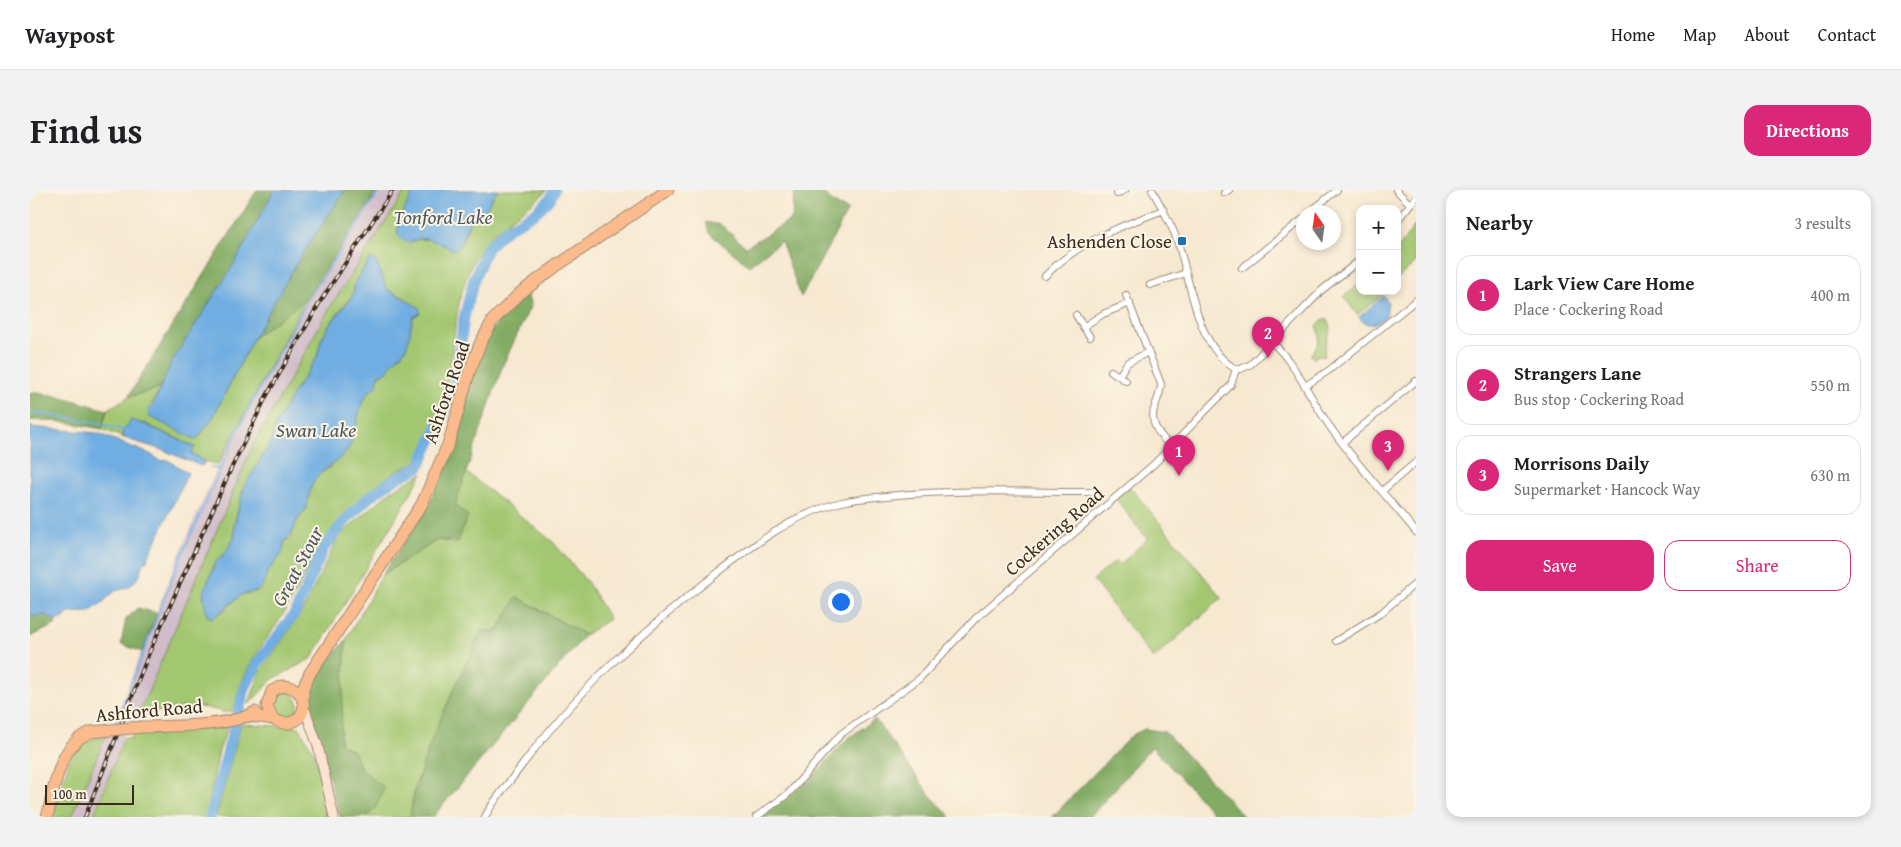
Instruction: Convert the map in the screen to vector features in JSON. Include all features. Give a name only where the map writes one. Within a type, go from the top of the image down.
[{"type":"highway","name":"Ashford Road","points":[[303,702],[305,683],[422,504],[449,442],[469,373],[492,320],[532,283],[668,190]]},
{"type":"highway","name":"Ashford Road","points":[[282,686],[306,672],[318,662]]},
{"type":"highway","points":[[282,686],[297,690],[303,702],[299,718],[283,723],[273,719],[268,711],[267,701],[272,691],[282,686]]},
{"type":"highway","name":"Ashford Road","points":[[246,717],[267,701]]},
{"type":"highway","name":"Ashford Road","points":[[47,817],[65,755],[77,740],[90,732],[246,717],[273,719]]},
{"type":"street","points":[[1117,194],[1125,190]]},
{"type":"street","points":[[1152,190],[1164,210],[1179,245],[1197,310],[1210,342],[1222,358],[1236,369],[1241,369],[1251,364],[1322,290],[1356,263]]},
{"type":"street","points":[[1319,205],[1337,190]]},
{"type":"street","points":[[1396,190],[1410,204]]},
{"type":"street","points":[[1401,216],[1416,197]]},
{"type":"street","points":[[1045,276],[1079,248],[1108,231],[1164,210]]},
{"type":"street","points":[[1242,268],[1296,225]]},
{"type":"street","points":[[1150,285],[1186,273]]},
{"type":"street","points":[[1126,295],[1159,378],[1161,389],[1152,418],[1157,431],[1171,447]]},
{"type":"street","points":[[1083,327],[1103,314],[1130,303]]},
{"type":"street","points":[[1305,386],[1328,371],[1336,362],[1415,305]]},
{"type":"street","points":[[1076,316],[1090,337]]},
{"type":"street","points":[[1272,342],[1293,363],[1305,386],[1342,443],[1416,532]]},
{"type":"street","points":[[1119,376],[1127,363],[1148,352]]},
{"type":"street","name":"Cockering Road","points":[[756,817],[788,794],[841,734],[919,679],[976,618],[1171,447],[1231,384],[1236,369]]},
{"type":"street","points":[[1112,371],[1126,381]]},
{"type":"street","points":[[1342,443],[1416,381]]},
{"type":"street","points":[[1382,491],[1416,462]]},
{"type":"street","points":[[485,817],[494,801],[542,737],[610,663],[667,612],[754,545],[798,520],[837,503],[927,492],[1093,492]]},
{"type":"street","points":[[1336,641],[1381,613],[1416,583]]},
{"type":"street","points":[[303,702],[314,732],[334,817]]},
{"type":"street","points":[[294,721],[314,732]]},
{"type":"shaded area","points":[[378,190],[406,190],[329,309],[252,447],[138,716],[130,722],[114,723],[173,569],[229,441],[305,300]]},
{"type":"shaded area","points":[[124,734],[93,817],[72,817],[106,735]]},
{"type":"green space","points":[[257,190],[274,190],[234,264],[171,363],[161,388],[128,397]]},
{"type":"green space","points":[[345,190],[378,190],[305,300],[254,337],[299,258]]},
{"type":"green space","points":[[406,190],[415,190],[397,225],[413,240],[431,239],[455,250],[462,244],[468,225],[475,215],[483,212],[493,195],[499,190],[547,190],[496,231],[482,247],[473,262],[461,294],[444,398],[435,428],[422,456],[418,461],[392,474],[374,487],[341,518],[323,542],[287,608],[255,656],[243,680],[234,711],[223,712],[208,708],[191,707],[138,716],[252,447],[329,309]],"holes":[[[374,259],[387,289],[407,299],[420,313],[413,317],[407,345],[402,354],[389,365],[384,374],[378,376],[359,407],[354,435],[331,466],[316,477],[309,492],[306,509],[297,521],[291,537],[284,542],[283,552],[267,573],[263,585],[257,591],[241,595],[221,613],[203,594],[216,561],[225,554],[234,538],[234,525],[244,487],[271,442],[277,422],[317,357],[321,340],[329,325],[353,294],[355,282]]]},
{"type":"green space","points":[[794,190],[821,190],[833,203],[848,210],[801,297],[781,241],[749,266],[709,233],[706,222],[721,225],[746,247],[792,219]]},
{"type":"green space","points":[[1416,224],[1416,262],[1401,275],[1401,250],[1401,245]]},
{"type":"green space","points":[[1356,287],[1356,295],[1383,295],[1357,315],[1344,296]]},
{"type":"green space","points":[[527,295],[531,305],[503,365],[455,505],[468,516],[458,541],[437,540],[382,575],[428,507],[454,442],[476,365],[492,330],[503,316]]},
{"type":"green space","points":[[305,300],[218,464],[204,461],[191,453],[195,447],[144,423],[123,434],[124,438],[102,429],[107,410],[128,397],[161,388],[148,410],[197,439],[212,419],[254,337]]},
{"type":"green space","points":[[1322,320],[1327,320],[1331,328],[1325,346],[1324,357],[1317,355],[1314,359],[1310,355],[1318,341],[1317,326]]},
{"type":"green space","points":[[30,392],[58,396],[107,410],[102,429],[64,422],[30,420]]},
{"type":"green space","points":[[466,472],[553,542],[588,583],[609,619],[585,635],[518,597],[497,631],[482,631],[473,649],[415,785],[410,817],[354,817],[340,743],[346,640],[382,575],[438,540],[456,543],[455,505]]},
{"type":"green space","points":[[423,473],[312,658],[273,679],[249,704],[260,672],[305,607],[338,537],[391,491]]},
{"type":"green space","points":[[1130,487],[1222,598],[1153,659],[1093,580],[1116,561],[1120,565],[1147,539],[1116,499]]},
{"type":"green space","points":[[517,597],[585,635],[433,817],[410,817],[415,793],[430,745],[482,631],[497,631]]},
{"type":"green space","points":[[137,608],[157,613],[142,652],[121,644],[126,619]]},
{"type":"green space","points":[[30,616],[51,616],[56,621],[55,625],[30,637]]},
{"type":"green space","points":[[346,640],[340,743],[353,751],[361,768],[384,788],[376,807],[367,817],[340,817],[310,711],[309,699],[315,679],[321,669]]},
{"type":"green space","points":[[285,692],[294,696],[298,705],[294,714],[285,718],[276,714],[272,705],[276,696]]},
{"type":"green space","points":[[875,719],[930,795],[951,817],[759,817],[811,779],[847,739]]},
{"type":"green space","points":[[241,724],[299,727],[315,754],[328,817],[216,817]]},
{"type":"green space","points":[[228,726],[219,751],[206,817],[93,817],[124,737],[131,739],[133,734]]},
{"type":"green space","points":[[1145,729],[1165,732],[1244,817],[1217,817],[1152,747],[1090,817],[1052,817],[1132,735]]},
{"type":"green space","points":[[106,735],[72,817],[53,817],[70,757],[87,741]]},
{"type":"water","points":[[274,190],[345,190],[299,259],[254,337],[212,419],[197,439],[192,438],[150,417],[148,410],[152,407],[171,363],[234,264]]},
{"type":"water","name":"Tonford Lake","points":[[415,190],[499,190],[493,196],[486,209],[470,222],[461,242],[455,250],[427,239],[416,240],[410,243],[398,235],[398,228],[405,208]]},
{"type":"water","name":"Swan Lake","points":[[370,259],[375,259],[387,289],[420,308],[420,313],[413,317],[407,346],[388,371],[378,376],[377,386],[364,399],[347,451],[315,479],[306,508],[284,542],[283,552],[267,573],[263,585],[257,591],[241,595],[213,618],[207,616],[203,594],[216,561],[224,554],[234,538],[234,525],[244,487],[271,442],[277,422],[292,395],[317,357],[321,340],[329,325],[353,294],[355,282]]},
{"type":"water","points":[[1384,296],[1388,302],[1386,316],[1372,324],[1362,321],[1359,317]]},
{"type":"water","points":[[131,420],[195,447],[191,453],[204,461],[204,464],[201,466],[163,450],[124,438],[122,433]]},
{"type":"water","points":[[30,427],[97,433],[150,454],[161,461],[168,460],[188,473],[147,560],[141,567],[140,576],[129,587],[115,591],[89,612],[68,613],[64,618],[56,621],[46,615],[30,616]]},
{"type":"waterway","points":[[227,454],[249,408],[308,300],[380,190]]},
{"type":"waterway","name":"Great Stour","points":[[210,817],[245,688],[257,664],[295,613],[324,548],[344,522],[367,499],[391,481],[419,467],[445,411],[456,379],[464,318],[474,279],[487,248],[507,229],[535,213],[550,199],[554,190]]},
{"type":"waterway","points":[[30,412],[94,422],[125,431]]},
{"type":"waterway","points":[[117,720],[174,573],[225,459]]},
{"type":"waterway","points":[[211,467],[219,470]]},
{"type":"railway","points":[[85,817],[149,653],[230,471],[266,397],[320,302],[393,190]]},
{"type":"place","name":"Ashenden Close","points":[[1182,241]]},
{"type":"place","name":"Strangers Lane","points":[[1268,358]]},
{"type":"place","name":"Morrisons Daily","points":[[1388,471]]},
{"type":"place","name":"Lark View Care Home","points":[[1179,476]]}]
